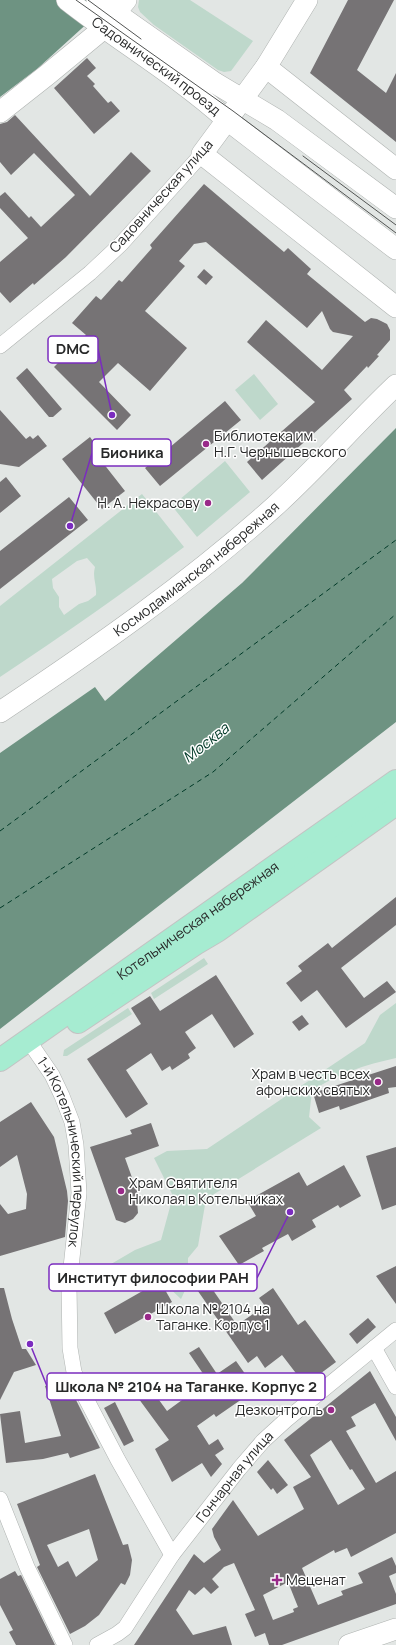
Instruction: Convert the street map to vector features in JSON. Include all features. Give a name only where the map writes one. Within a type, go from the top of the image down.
[{"type":"main road","name":"Садовнический проезд","points":[[67,0],[107,12],[215,83],[277,120],[396,208]]},
{"type":"main road","name":"Садовническая улица","points":[[202,154],[226,119],[266,67],[307,0]]},
{"type":"main road","name":"Садовнический проезд","points":[[107,12],[226,119],[396,249]]},
{"type":"main road","points":[[0,112],[98,33],[107,12]]},
{"type":"main road","points":[[266,67],[396,168]]},
{"type":"main road","points":[[202,154],[396,307]]},
{"type":"main road","name":"Космодамианская набережная","points":[[375,405],[396,378]]},
{"type":"main road","name":"Космодамианская набережная","points":[[0,712],[136,618],[205,565],[274,507],[396,385]]},
{"type":"main road","name":"Котельническая набережная","points":[[0,1073],[32,1046],[396,781]]},
{"type":"main road","name":"Котельническая набережная","points":[[0,1060],[32,1046],[217,931],[396,804]]},
{"type":"main road","points":[[349,1645],[396,1629]]},
{"type":"street","name":"Садовническая улица","points":[[0,346],[84,278],[121,244],[202,154]]},
{"type":"street","name":"1-й Котельнический переулок","points":[[32,1046],[52,1075],[62,1096],[72,1122],[79,1168],[79,1193],[68,1286],[69,1325],[74,1372],[82,1391],[118,1460],[172,1555]]},
{"type":"street","name":"Гончарная улица","points":[[104,1644],[125,1628],[172,1555],[239,1469],[263,1442],[286,1420],[396,1330]]},
{"type":"street","points":[[374,1348],[396,1387]]},
{"type":"street","points":[[0,1499],[32,1578],[65,1645]]},
{"type":"shaded area","points":[[139,0],[190,0],[253,41],[231,71],[224,72],[218,70],[154,25],[140,12],[138,7]]},
{"type":"shaded area","points":[[254,374],[278,404],[260,420],[235,390]]},
{"type":"shaded area","points":[[225,461],[250,492],[197,537],[172,506]]},
{"type":"shaded area","points":[[142,494],[184,547],[93,614],[0,677],[0,606]],"holes":[[[87,558],[95,567],[94,574],[96,595],[88,601],[79,604],[64,615],[59,607],[59,597],[53,588],[52,579],[77,561]]]},
{"type":"shaded area","points":[[204,958],[208,964],[154,999],[151,993]]},
{"type":"shaded area","points":[[396,1003],[396,1058],[352,1070],[332,1079],[312,1091],[309,1117],[321,1128],[206,1199],[198,1246],[188,1258],[188,1284],[181,1299],[165,1284],[152,1265],[123,1282],[93,1291],[94,1274],[135,1250],[161,1240],[173,1196],[154,1158],[167,1151],[207,1149],[365,1043],[380,1015]]},
{"type":"shaded area","points":[[128,1008],[132,1014],[67,1056],[63,1056],[64,1050]]},
{"type":"water","points":[[0,0],[113,0],[37,69],[0,97]]},
{"type":"water","name":"Москва","points":[[396,428],[396,722],[0,1029],[0,753],[95,687],[105,701],[242,583]]},
{"type":"building","points":[[348,0],[394,0],[357,70],[386,93],[396,73],[396,142],[310,73]]},
{"type":"building","points":[[87,58],[96,68],[87,76],[95,84],[93,86],[108,103],[111,101],[120,111],[94,134],[54,88]]},
{"type":"building","points":[[15,115],[90,196],[131,152],[151,171],[66,257],[34,285],[33,283],[10,303],[0,292],[0,262],[28,238],[0,208],[0,196],[5,192],[29,218],[31,216],[41,227],[75,195],[34,153],[11,175],[0,162],[0,124],[7,122]]},
{"type":"building","points":[[204,184],[284,252],[288,248],[311,269],[307,274],[365,322],[371,318],[377,319],[387,324],[390,330],[390,340],[377,355],[379,356],[344,390],[352,399],[262,480],[247,462],[315,402],[247,342],[266,320],[322,370],[353,336],[333,332],[330,329],[322,311],[307,328],[206,242],[194,244],[179,261],[185,266],[145,311],[187,348],[150,391],[118,363],[99,382],[131,415],[117,430],[54,367],[86,335],[72,323],[96,296],[101,300],[119,280],[122,282],[152,248],[150,245]]},
{"type":"building","points":[[204,269],[213,277],[206,285],[197,277]]},
{"type":"building","points":[[27,368],[62,409],[53,417],[49,417],[16,378]]},
{"type":"building","points":[[225,401],[241,420],[160,486],[145,468]]},
{"type":"building","points":[[0,410],[26,439],[30,436],[33,439],[38,435],[47,446],[19,467],[0,464]]},
{"type":"building","points":[[90,437],[100,451],[96,454],[125,491],[102,509],[62,459]]},
{"type":"building","points":[[6,477],[21,496],[0,513],[0,482]]},
{"type":"building","points":[[69,497],[88,520],[0,589],[0,551]]},
{"type":"building","points":[[396,897],[396,925],[341,968],[364,998],[387,981],[396,992],[346,1028],[317,990],[301,1002],[286,983],[302,971],[298,966],[328,943],[332,948]]},
{"type":"building","points":[[216,975],[254,1034],[234,1048],[212,1014],[185,1032],[196,1048],[188,1054],[190,1058],[172,1070],[170,1066],[162,1071],[151,1053],[126,1070],[148,1104],[126,1118],[87,1059],[141,1024],[131,1008],[150,996],[160,1011]]},
{"type":"building","points":[[302,1015],[309,1024],[299,1031],[292,1022]]},
{"type":"building","points":[[396,1066],[396,1087],[388,1088],[389,1093],[340,1110],[339,1106],[319,1113],[313,1093]]},
{"type":"building","points":[[31,1102],[54,1137],[67,1191],[68,1201],[65,1237],[0,1256],[0,1204],[8,1214],[26,1209],[27,1194],[17,1155],[0,1167],[0,1122]]},
{"type":"building","points":[[151,1123],[159,1146],[125,1158],[140,1200],[137,1201],[138,1213],[133,1219],[125,1223],[116,1220],[90,1147],[132,1134],[130,1130]]},
{"type":"building","points":[[396,1147],[396,1205],[382,1210],[366,1156]]},
{"type":"building","points":[[344,1165],[361,1196],[340,1208],[338,1205],[312,1220],[316,1227],[292,1241],[288,1234],[262,1248],[264,1251],[239,1265],[219,1236],[256,1216],[247,1201],[299,1172],[307,1186]]},
{"type":"building","points":[[396,1266],[396,1304],[376,1276]]},
{"type":"building","points":[[204,1277],[237,1325],[265,1306],[259,1298],[273,1288],[298,1325],[305,1320],[336,1362],[305,1385],[282,1355],[265,1368],[257,1356],[248,1363],[193,1284]]},
{"type":"building","points":[[160,1281],[172,1302],[115,1334],[104,1313]]},
{"type":"building","points":[[0,1288],[4,1288],[22,1349],[26,1349],[36,1365],[14,1372],[0,1400]]},
{"type":"building","points":[[368,1318],[376,1327],[357,1344],[349,1334]]},
{"type":"building","points":[[199,1347],[217,1374],[236,1361],[253,1385],[239,1395],[242,1399],[216,1417],[214,1414],[197,1426],[209,1445],[218,1439],[224,1449],[215,1455],[222,1464],[211,1477],[202,1463],[172,1482],[155,1449],[169,1440],[133,1391],[146,1382],[167,1411],[208,1381],[189,1353]]},
{"type":"building","points":[[370,1371],[396,1417],[396,1441],[375,1403],[351,1417],[356,1426],[346,1431],[376,1483],[396,1471],[396,1533],[351,1557],[347,1548],[335,1553],[334,1550],[302,1568],[318,1605],[343,1595],[341,1591],[363,1583],[358,1573],[392,1557],[396,1566],[396,1573],[389,1576],[396,1594],[396,1604],[282,1645],[269,1645],[265,1633],[255,1637],[245,1614],[255,1610],[234,1563],[224,1567],[212,1579],[219,1587],[211,1594],[204,1587],[195,1595],[189,1590],[176,1610],[193,1635],[226,1626],[232,1645],[134,1645],[194,1554],[204,1563],[221,1550],[214,1537],[212,1529],[233,1500],[258,1536],[304,1509],[293,1487],[311,1477],[284,1440]],"holes":[[[331,1440],[350,1470],[352,1469],[365,1489],[338,1505],[310,1455]],[[288,1582],[298,1607],[293,1609],[294,1612],[273,1620],[263,1595]]]},
{"type":"building","points":[[65,1378],[100,1448],[70,1458],[68,1453],[43,1459],[6,1463],[0,1414],[20,1411],[25,1443],[61,1436],[45,1386]]},
{"type":"building","points":[[115,1402],[134,1441],[124,1446],[104,1408]]},
{"type":"building","points":[[268,1460],[288,1485],[277,1494],[273,1488],[271,1490],[257,1472]]},
{"type":"building","points":[[95,1474],[123,1545],[128,1544],[132,1560],[130,1575],[125,1585],[121,1583],[99,1615],[85,1626],[70,1634],[37,1567],[40,1565],[17,1504]],"holes":[[[89,1529],[98,1560],[76,1577],[68,1561],[58,1567],[47,1545]]]},
{"type":"building","points":[[15,1571],[18,1576],[21,1575],[55,1645],[16,1645],[9,1632],[13,1630],[0,1605],[0,1579]]},
{"type":"ferry route","points":[[0,831],[396,540]]},
{"type":"ferry route","points":[[0,908],[213,772],[396,614]]},
{"type":"tram line","points":[[76,0],[233,111],[396,233]]},
{"type":"tram line","points":[[88,0],[141,39]]},
{"type":"tram line","points":[[303,156],[396,225]]},
{"type":"place","name":"DMC","points":[[112,415]]},
{"type":"place","name":"Библиотека им. Н.Г. Чернышевского","points":[[206,444]]},
{"type":"place","name":"Н. А. Некрасову","points":[[208,503]]},
{"type":"place","name":"Бионика","points":[[70,526]]},
{"type":"place","name":"Храм в честь всех афонских святых","points":[[378,1082]]},
{"type":"place","name":"Храм Святителя Николая в Котельниках","points":[[121,1191]]},
{"type":"place","name":"Институт философии РАН","points":[[290,1212]]},
{"type":"place","name":"Школа № 2104 на Таганке. Корпус 1","points":[[148,1317]]},
{"type":"place","name":"Школа № 2104 на Таганке. Корпус 2","points":[[30,1344]]},
{"type":"place","name":"Дезконтроль","points":[[331,1410]]},
{"type":"place","name":"Меценат","points":[[277,1580]]}]
